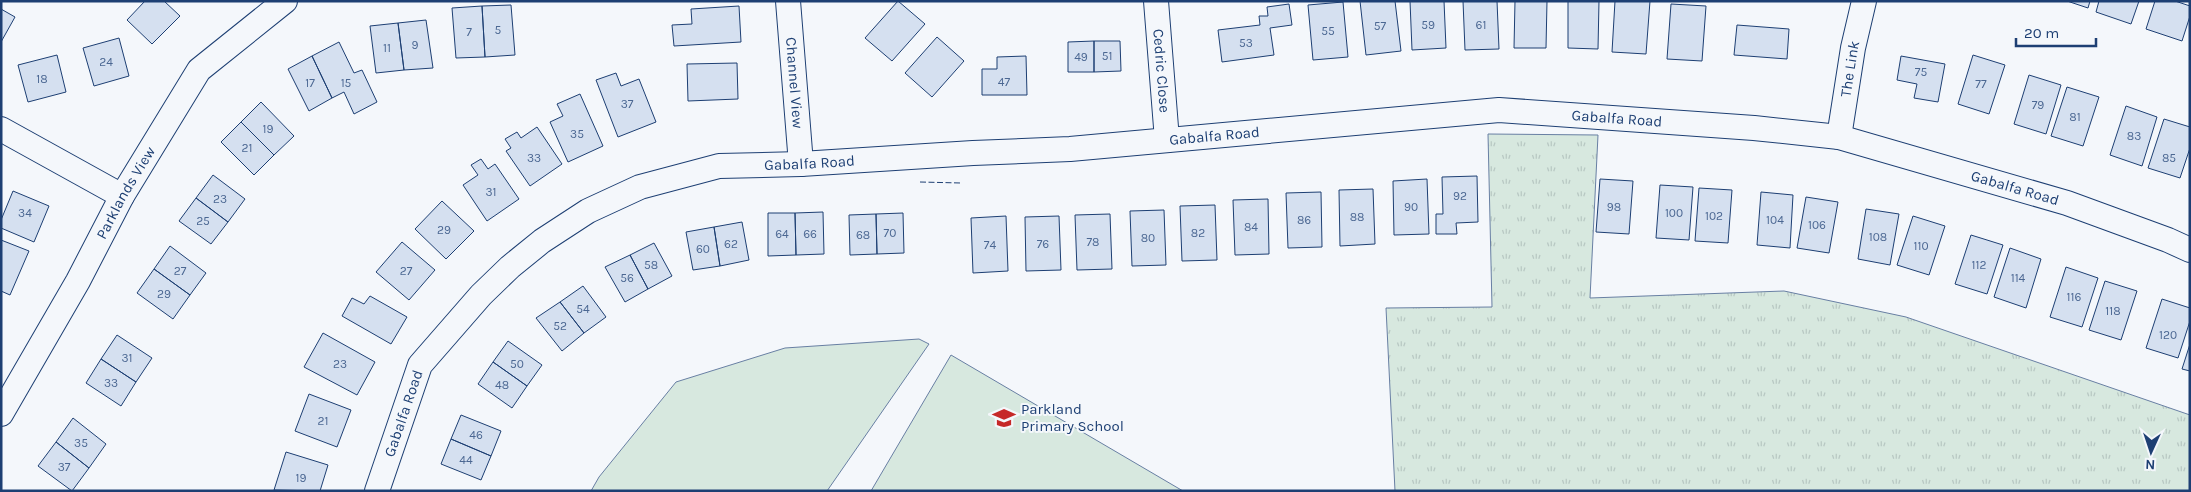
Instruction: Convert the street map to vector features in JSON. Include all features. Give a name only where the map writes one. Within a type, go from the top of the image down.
[{"type":"street","name":"Parklands View","points":[[1,414],[78,281],[122,196],[200,70],[285,1]]},
{"type":"street","name":"Channel View","points":[[788,1],[801,164]]},
{"type":"street","name":"Cedric Close","points":[[1156,1],[1167,140]]},
{"type":"street","name":"The Link","points":[[1840,137],[1853,48],[1864,1]]},
{"type":"street","name":"Gabalfa Road","points":[[377,491],[420,365],[480,295],[510,267],[542,242],[588,211],[640,187],[719,166],[801,164],[1070,149],[1499,110],[1754,128],[1840,137],[2067,203],[2190,250]]},
{"type":"street","points":[[1,129],[122,196]]},
{"type":"green space","points":[[1488,134],[1598,135],[1590,298],[1784,291],[1906,317],[2190,415],[2190,491],[1395,491],[1386,308],[1492,307]]},
{"type":"green space","points":[[919,339],[929,344],[827,491],[591,491],[599,477],[676,382],[785,348]]},
{"type":"green space","points":[[951,355],[1183,491],[871,491]]},
{"type":"building","points":[[145,1],[164,1],[180,16],[152,44],[127,20]]},
{"type":"building","points":[[898,1],[925,24],[892,61],[865,38]]},
{"type":"building","points":[[1360,1],[1395,1],[1401,51],[1366,55]]},
{"type":"building","points":[[1410,1],[1444,1],[1446,48],[1412,50]]},
{"type":"building","points":[[1463,1],[1497,1],[1499,49],[1465,50]]},
{"type":"building","points":[[1515,1],[1547,1],[1546,48],[1514,48]]},
{"type":"building","points":[[1568,1],[1599,1],[1598,49],[1568,48]]},
{"type":"building","points":[[1615,1],[1650,1],[1646,54],[1612,52]]},
{"type":"building","points":[[2067,1],[2090,1],[2088,8]]},
{"type":"building","points":[[2099,1],[2139,1],[2131,24],[2096,12]]},
{"type":"building","points":[[2155,1],[2175,1],[2190,6],[2190,16],[2182,41],[2146,29]]},
{"type":"building","points":[[1343,2],[1348,57],[1313,60],[1308,5]]},
{"type":"building","points":[[1289,4],[1292,25],[1270,28],[1274,55],[1222,62],[1218,30],[1260,25],[1259,16],[1268,16],[1267,7]]},
{"type":"building","points":[[1671,4],[1706,6],[1702,61],[1667,59]]},
{"type":"building","points":[[511,5],[515,55],[485,57],[482,6]]},
{"type":"building","points":[[482,6],[485,57],[456,58],[452,8]]},
{"type":"building","points":[[739,6],[741,42],[674,46],[672,25],[692,24],[691,9]]},
{"type":"building","points":[[1,9],[15,17],[1,42]]},
{"type":"building","points":[[426,20],[433,68],[404,70],[398,23]]},
{"type":"building","points":[[398,23],[404,70],[376,73],[370,26]]},
{"type":"building","points":[[1737,25],[1789,29],[1787,59],[1734,55]]},
{"type":"building","points":[[937,37],[964,61],[932,97],[905,73]]},
{"type":"building","points":[[119,38],[129,76],[94,86],[83,48]]},
{"type":"building","points":[[1094,41],[1094,72],[1068,72],[1068,42]]},
{"type":"building","points":[[1094,41],[1120,41],[1121,71],[1094,72]]},
{"type":"building","points":[[339,42],[354,73],[362,70],[377,102],[354,114],[344,92],[332,98],[312,56]]},
{"type":"building","points":[[57,55],[66,92],[28,102],[18,65]]},
{"type":"building","points":[[1973,55],[2005,65],[1989,114],[1958,104]]},
{"type":"building","points":[[312,56],[332,98],[309,111],[288,69]]},
{"type":"building","points":[[1026,56],[1027,95],[982,95],[982,69],[997,69],[997,57]]},
{"type":"building","points":[[1901,56],[1945,64],[1938,102],[1914,98],[1917,84],[1897,80]]},
{"type":"building","points":[[737,63],[738,99],[688,101],[687,64]]},
{"type":"building","points":[[616,73],[621,86],[639,79],[656,122],[618,137],[596,80]]},
{"type":"building","points":[[2029,75],[2061,85],[2046,134],[2014,124]]},
{"type":"building","points":[[2067,87],[2099,97],[2083,146],[2051,136]]},
{"type":"building","points":[[580,94],[603,146],[568,162],[550,122],[563,116],[557,104]]},
{"type":"building","points":[[261,102],[294,136],[274,155],[241,122]]},
{"type":"building","points":[[2126,106],[2157,117],[2142,166],[2110,155]]},
{"type":"building","points":[[2164,119],[2190,127],[2190,148],[2180,178],[2148,168]]},
{"type":"building","points":[[241,122],[274,155],[254,175],[221,142]]},
{"type":"building","points":[[537,127],[562,164],[530,186],[506,151],[511,148],[505,139],[517,132],[521,138]]},
{"type":"building","points":[[481,159],[488,169],[495,164],[519,199],[487,221],[463,185],[478,175],[471,165]]},
{"type":"building","points":[[213,175],[245,199],[228,222],[196,198]]},
{"type":"building","points":[[1477,176],[1478,222],[1456,223],[1457,234],[1436,234],[1436,214],[1443,214],[1442,177]]},
{"type":"building","points":[[1427,179],[1429,234],[1394,235],[1393,181]]},
{"type":"building","points":[[1600,179],[1633,181],[1629,234],[1596,232]]},
{"type":"building","points":[[1660,185],[1693,187],[1689,240],[1656,238]]},
{"type":"building","points":[[1699,188],[1732,190],[1728,243],[1695,241]]},
{"type":"building","points":[[1373,189],[1375,244],[1340,246],[1339,190]]},
{"type":"building","points":[[13,191],[49,206],[34,242],[1,228],[1,220]]},
{"type":"building","points":[[1321,192],[1322,247],[1288,248],[1286,193]]},
{"type":"building","points":[[1761,192],[1793,195],[1790,248],[1757,245]]},
{"type":"building","points":[[1806,197],[1838,202],[1829,253],[1797,248]]},
{"type":"building","points":[[196,198],[228,222],[211,244],[179,221]]},
{"type":"building","points":[[1268,199],[1269,254],[1235,255],[1233,200]]},
{"type":"building","points":[[442,201],[474,231],[446,259],[415,229]]},
{"type":"building","points":[[1215,205],[1217,260],[1182,261],[1180,206]]},
{"type":"building","points":[[1866,209],[1899,214],[1890,265],[1858,259]]},
{"type":"building","points":[[1164,210],[1166,265],[1132,266],[1130,211]]},
{"type":"building","points":[[823,212],[824,254],[796,255],[795,213]]},
{"type":"building","points":[[768,213],[795,213],[796,255],[768,256]]},
{"type":"building","points":[[903,213],[904,253],[877,254],[876,214]]},
{"type":"building","points":[[876,214],[877,254],[850,255],[849,215]]},
{"type":"building","points":[[1110,214],[1112,269],[1077,270],[1075,215]]},
{"type":"building","points":[[1006,216],[1008,271],[973,273],[971,218]]},
{"type":"building","points":[[1059,216],[1061,270],[1026,271],[1025,217]]},
{"type":"building","points":[[1913,216],[1945,226],[1929,275],[1897,265]]},
{"type":"building","points":[[742,222],[749,260],[720,266],[714,227]]},
{"type":"building","points":[[714,227],[720,266],[693,270],[686,232]]},
{"type":"building","points":[[1971,235],[2003,245],[1987,294],[1955,284]]},
{"type":"building","points":[[1,240],[29,251],[10,295],[1,291]]},
{"type":"building","points":[[402,242],[435,270],[409,300],[376,272]]},
{"type":"building","points":[[654,243],[672,276],[648,289],[630,255]]},
{"type":"building","points":[[170,246],[206,273],[190,295],[154,269]]},
{"type":"building","points":[[2010,248],[2041,259],[2026,308],[1994,297]]},
{"type":"building","points":[[630,255],[648,289],[625,302],[605,267]]},
{"type":"building","points":[[2066,267],[2098,278],[2082,327],[2050,317]]},
{"type":"building","points":[[154,269],[190,295],[173,319],[137,293]]},
{"type":"building","points":[[2105,281],[2137,291],[2121,340],[2089,330]]},
{"type":"building","points":[[583,286],[606,317],[584,333],[560,302]]},
{"type":"building","points":[[370,296],[407,317],[391,344],[342,316],[352,298],[364,304]]},
{"type":"building","points":[[2162,299],[2190,308],[2190,321],[2178,358],[2146,348]]},
{"type":"building","points":[[560,302],[584,333],[562,351],[536,318]]},
{"type":"building","points":[[323,333],[375,362],[357,395],[304,367]]},
{"type":"building","points":[[117,335],[152,358],[136,382],[101,359]]},
{"type":"building","points":[[508,341],[542,365],[527,386],[493,362]]},
{"type":"building","points":[[2190,344],[2190,371],[2182,369]]},
{"type":"building","points":[[101,359],[136,382],[121,406],[86,383]]},
{"type":"building","points":[[493,362],[527,386],[512,408],[478,384]]},
{"type":"building","points":[[309,394],[351,410],[337,447],[295,431]]},
{"type":"building","points":[[461,415],[501,431],[491,456],[451,439]]},
{"type":"building","points":[[73,418],[106,444],[89,468],[56,442]]},
{"type":"building","points":[[451,439],[491,456],[481,480],[441,464]]},
{"type":"building","points":[[56,442],[89,468],[72,491],[38,466]]},
{"type":"building","points":[[286,452],[328,465],[320,491],[274,490]]},
{"type":"fence","points":[[920,182],[961,183]]},
{"type":"place","name":"Parkland Primary School","points":[[1004,418]]}]
